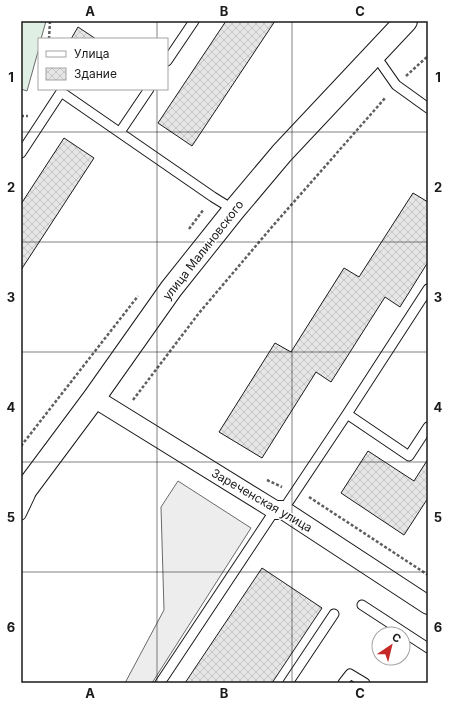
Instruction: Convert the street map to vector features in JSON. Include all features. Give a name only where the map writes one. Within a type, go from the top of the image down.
[{"type":"street","name":"улица Малиновского","points":[[21,496],[94,398],[171,289],[234,210],[282,153],[406,21]]},
{"type":"street","name":"Зареченская улица","points":[[94,398],[279,510],[428,605]]},
{"type":"lane","points":[[168,60],[194,21]]},
{"type":"lane","points":[[375,55],[396,85],[428,108]]},
{"type":"lane","points":[[120,132],[147,90]]},
{"type":"lane","points":[[21,153],[61,92],[234,210]]},
{"type":"lane","points":[[160,683],[279,510],[295,492],[348,414],[428,289]]},
{"type":"lane","points":[[348,414],[408,456],[428,427]]},
{"type":"lane","points":[[21,515],[47,461]]},
{"type":"lane","points":[[362,605],[428,648]]},
{"type":"lane","points":[[288,683],[334,614]]},
{"type":"lane","points":[[343,683],[350,674],[365,683]]},
{"type":"path","points":[[49,38],[50,21]]},
{"type":"path","points":[[133,400],[199,312],[271,228],[396,85],[428,56]]},
{"type":"path","points":[[260,478],[314,499],[428,575]]},
{"type":"green space","points":[[21,21],[46,21],[41,38],[38,38],[38,52],[27,91],[21,89]]},
{"type":"shaded area","points":[[178,481],[251,528],[152,683],[125,683],[164,610],[161,507]]},
{"type":"building","points":[[226,21],[275,21],[192,146],[158,123]]},
{"type":"building","points":[[78,27],[94,38],[72,38]]},
{"type":"building","points":[[64,138],[94,158],[21,270],[21,204]]},
{"type":"building","points":[[413,193],[428,202],[428,262],[400,307],[385,297],[331,382],[316,372],[262,458],[219,432],[275,343],[291,352],[344,268],[359,277]]},
{"type":"building","points":[[368,451],[414,481],[428,459],[428,498],[404,535],[341,493]]},
{"type":"building","points":[[262,568],[322,608],[272,683],[185,683]]}]
